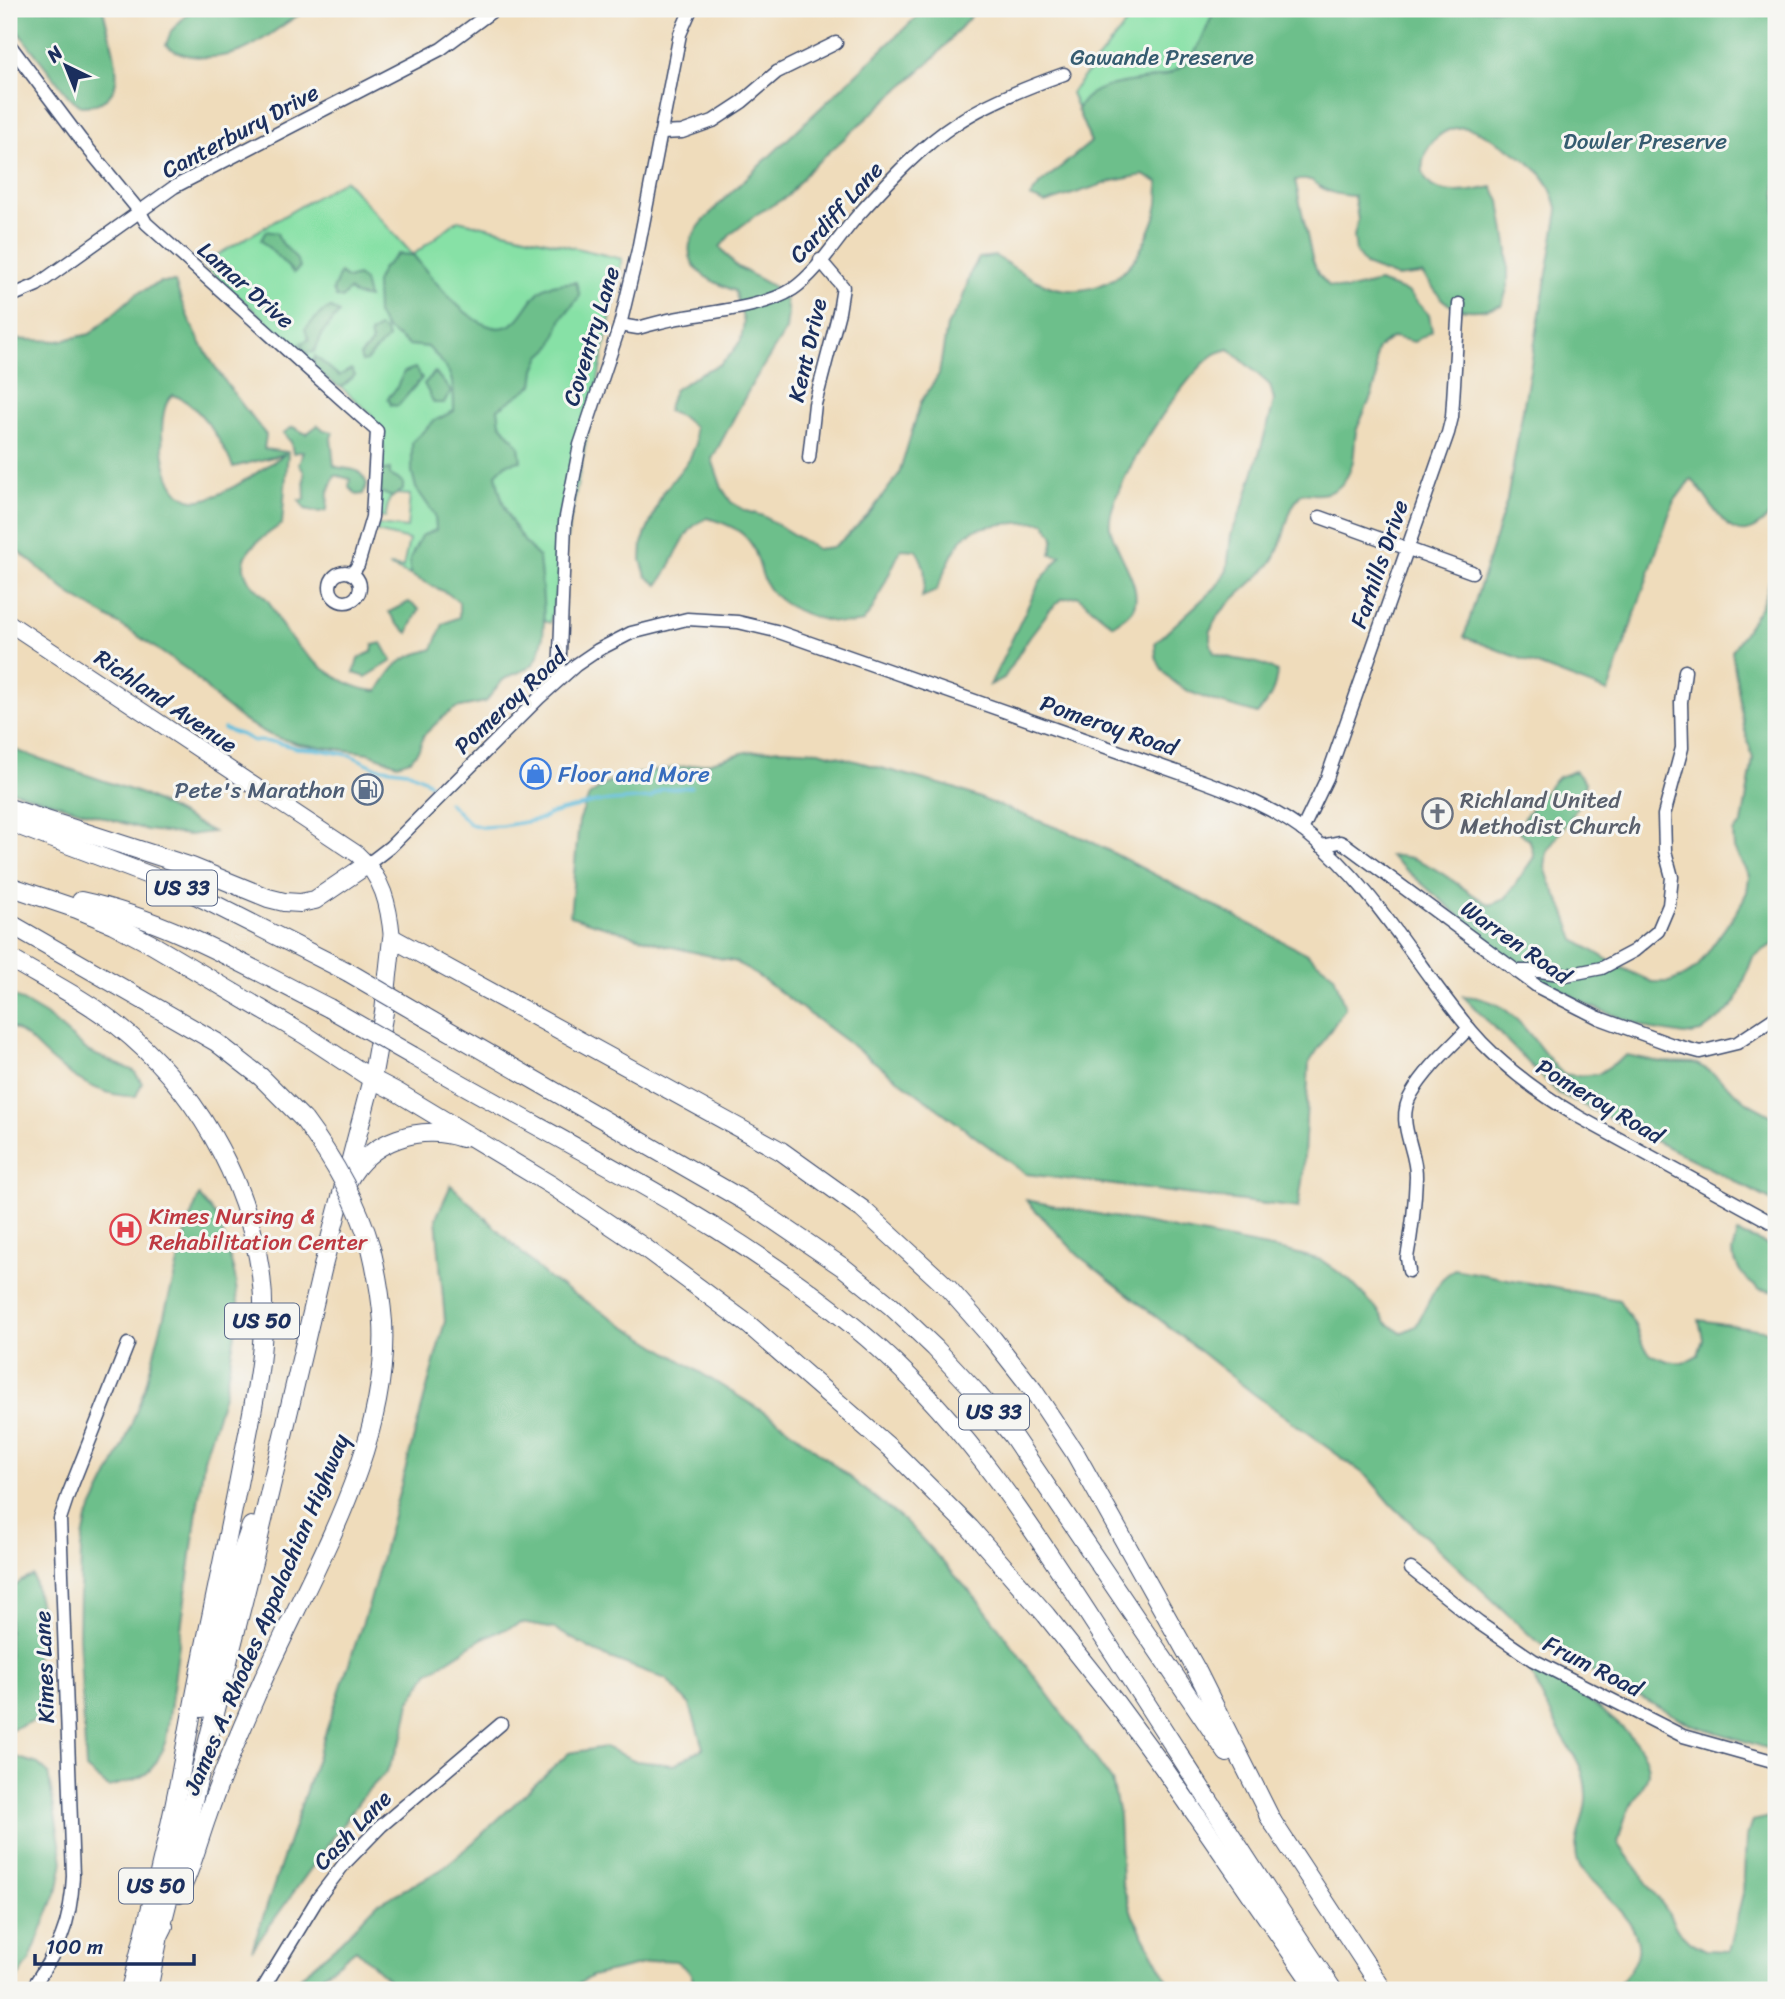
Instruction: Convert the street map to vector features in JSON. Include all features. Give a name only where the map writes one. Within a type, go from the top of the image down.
[{"type":"highway","points":[[9,808],[192,867],[280,902],[300,903],[315,900],[368,864]]},
{"type":"highway","name":"US 33","points":[[9,822],[180,887],[348,972],[750,1204],[844,1268],[891,1306],[976,1392],[1012,1435],[1151,1637],[1383,1990]]},
{"type":"highway","points":[[9,885],[89,914],[151,944],[305,1035],[372,1079],[551,1185],[645,1248],[749,1325],[890,1448],[970,1528],[1046,1615],[1163,1767],[1317,1990]]},
{"type":"highway","name":"US 33","points":[[9,885],[86,902],[174,930],[329,1009],[707,1223],[763,1258],[840,1316],[903,1371],[996,1476],[1059,1568],[1333,1990]]},
{"type":"highway","name":"James A. Rhodes Appalachian Highway","points":[[9,923],[216,1042],[261,1077],[304,1120],[324,1147],[349,1190],[371,1248],[378,1280],[383,1324],[380,1377],[366,1444],[340,1514],[256,1696],[208,1812],[186,1880],[159,1936],[148,1990]]},
{"type":"highway","points":[[159,1936],[255,1554],[279,1443],[372,1079],[384,1012],[392,938],[781,1151],[862,1209],[948,1288],[1033,1390],[1075,1454],[1197,1671],[1273,1823]]},
{"type":"highway","name":"James A. Rhodes Appalachian Highway","points":[[9,958],[116,1024],[173,1080],[200,1115],[225,1156],[255,1241],[261,1276],[262,1326],[257,1387],[192,1702],[179,1782],[130,1990]]},
{"type":"highway","points":[[342,1194],[354,1171],[373,1153],[398,1138],[428,1132],[448,1133],[483,1145]]},
{"type":"highway","points":[[179,1782],[205,1699],[242,1552],[279,1443]]},
{"type":"main road","name":"Richland Avenue","points":[[9,623],[279,805],[344,845],[368,864]]},
{"type":"main road","points":[[368,864],[385,894],[392,938]]},
{"type":"street","name":"Canterbury Drive","points":[[9,293],[16,294],[37,285],[174,187],[441,49],[495,9]]},
{"type":"street","name":"Coventry Lane","points":[[559,679],[565,522],[580,445],[620,325],[638,250],[680,34],[691,9]]},
{"type":"street","points":[[662,132],[682,132],[713,121],[742,102],[777,72],[836,43]]},
{"type":"street","name":"Lamar Drive","points":[[9,44],[146,223],[377,430],[372,517],[358,565],[352,574]]},
{"type":"street","name":"Cardiff Lane","points":[[620,325],[638,328],[765,300],[791,290],[813,272],[820,260],[883,188],[933,141],[959,121],[1031,86],[1064,74]]},
{"type":"street","name":"Kent Drive","points":[[809,458],[815,404],[843,287],[820,260]]},
{"type":"street","name":"Farhills Drive","points":[[1302,830],[1327,778],[1452,416],[1459,304]]},
{"type":"street","points":[[1320,517],[1472,572]]},
{"type":"street","name":"Pomeroy Road","points":[[368,864],[390,847],[559,679],[598,650],[647,628],[697,619],[752,625],[834,650],[1232,792],[1302,830],[1362,887],[1469,1028],[1517,1075],[1554,1103],[1776,1225]]},
{"type":"street","points":[[1516,971],[1566,975],[1602,968],[1634,951],[1658,932],[1669,905],[1672,877],[1664,851],[1664,815],[1682,748],[1681,702],[1685,671]]},
{"type":"street","name":"Warren Road","points":[[1321,846],[1340,842],[1346,845],[1538,987],[1589,1013],[1670,1044],[1700,1052],[1737,1043],[1776,1017]]},
{"type":"street","points":[[1409,1271],[1407,1258],[1416,1175],[1405,1125],[1405,1111],[1411,1093],[1469,1028]]},
{"type":"street","name":"Kimes Lane","points":[[31,1990],[59,1947],[72,1903],[60,1519],[128,1344]]},
{"type":"street","name":"Frum Road","points":[[1411,1569],[1479,1623],[1533,1660],[1683,1736],[1776,1762]]},
{"type":"street","name":"Cash Lane","points":[[262,1990],[318,1898],[344,1864],[381,1826],[501,1724]]},
{"type":"green space","points":[[9,9],[103,9],[116,69],[115,84],[110,95],[99,103],[81,106],[69,97],[9,20]]},
{"type":"green space","points":[[192,9],[309,9],[247,49],[218,57],[201,57],[183,54],[166,45],[171,31]]},
{"type":"green space","name":"Dowler Preserve","points":[[925,9],[977,9],[936,56],[809,170],[788,196],[757,214],[731,234],[720,247],[736,266],[774,287],[785,298],[788,313],[786,330],[752,384],[712,459],[722,488],[731,502],[746,511],[763,516],[817,549],[833,547],[869,514],[899,474],[921,402],[939,374],[947,326],[961,303],[971,272],[979,258],[995,256],[1037,281],[1068,290],[1098,286],[1112,280],[1135,259],[1153,222],[1158,199],[1158,182],[1143,175],[1113,181],[1045,203],[1030,197],[1040,184],[1091,142],[1077,109],[1084,100],[1111,85],[1165,75],[1177,69],[1188,61],[1197,49],[1215,9],[1776,9],[1776,502],[1771,511],[1755,528],[1741,531],[1732,528],[1724,522],[1691,479],[1673,503],[1608,692],[1464,637],[1507,500],[1558,211],[1547,182],[1529,163],[1484,134],[1473,129],[1454,128],[1432,142],[1423,165],[1424,176],[1431,185],[1450,192],[1492,187],[1500,201],[1508,251],[1508,286],[1502,305],[1479,310],[1456,308],[1443,300],[1422,274],[1396,277],[1365,265],[1356,252],[1354,236],[1358,220],[1354,196],[1331,192],[1311,180],[1295,180],[1318,274],[1329,286],[1346,290],[1379,282],[1408,292],[1429,315],[1432,331],[1414,342],[1394,337],[1380,346],[1376,355],[1376,381],[1356,432],[1353,461],[1344,481],[1327,493],[1302,493],[1289,515],[1275,557],[1227,606],[1212,626],[1210,639],[1214,653],[1261,664],[1277,672],[1271,694],[1257,714],[1215,702],[1174,682],[1157,659],[1155,643],[1216,587],[1227,570],[1231,535],[1245,501],[1270,417],[1274,400],[1270,385],[1229,349],[1214,355],[1184,385],[1149,435],[1120,488],[1112,510],[1110,527],[1134,585],[1136,594],[1132,610],[1113,625],[1077,596],[1062,599],[1030,636],[1004,678],[990,685],[1040,581],[1061,556],[1051,554],[1054,537],[1045,523],[995,525],[969,533],[954,551],[936,591],[922,597],[925,579],[922,562],[916,550],[901,549],[873,608],[863,622],[825,620],[810,616],[785,603],[767,586],[755,552],[745,536],[730,526],[707,518],[688,532],[658,585],[646,576],[641,560],[642,543],[662,494],[689,460],[696,444],[694,427],[682,417],[667,411],[674,390],[719,365],[731,354],[741,340],[744,322],[735,291],[703,275],[692,262],[692,238],[719,204]]},
{"type":"green space","name":"Gawande Preserve","points":[[1138,9],[1352,9],[1091,142],[1071,93]]},
{"type":"green space","points":[[345,180],[413,255],[458,220],[622,259],[550,623],[389,566],[403,568],[409,540],[377,532],[377,525],[407,528],[410,495],[396,494],[389,500],[385,518],[376,517],[384,448],[370,413],[202,264]]},
{"type":"green space","points":[[266,231],[277,233],[282,243],[295,256],[300,267],[294,273],[261,240]]},
{"type":"green space","points":[[398,254],[413,255],[460,307],[474,319],[489,326],[503,327],[516,321],[535,296],[549,286],[576,282],[580,296],[562,318],[552,346],[541,356],[533,385],[498,409],[500,423],[519,446],[521,461],[506,464],[496,474],[501,497],[516,530],[539,557],[544,629],[538,656],[529,668],[502,681],[485,702],[456,708],[444,716],[424,735],[411,760],[397,764],[369,753],[298,744],[270,735],[244,721],[221,703],[189,671],[71,595],[9,543],[9,339],[59,341],[90,334],[136,294],[160,282],[175,282],[201,344],[238,400],[266,435],[264,449],[288,452],[282,524],[257,542],[248,553],[244,567],[247,578],[269,602],[290,637],[311,659],[337,678],[378,691],[394,667],[413,655],[433,649],[443,624],[459,617],[459,602],[410,575],[410,559],[421,536],[436,530],[435,515],[416,488],[412,472],[412,442],[434,421],[454,411],[452,382],[447,369],[428,347],[409,345],[385,328],[377,314],[376,283],[382,269]],"holes":[[[173,395],[183,400],[209,425],[233,467],[285,454],[227,491],[202,500],[183,496],[169,475],[162,432],[168,401]]]},
{"type":"green space","points":[[340,273],[348,279],[357,276],[364,281],[368,298],[355,295],[349,290],[342,298],[336,297],[333,290]]},
{"type":"green space","points":[[331,308],[339,313],[324,331],[314,352],[305,353],[301,343],[309,340],[305,329],[322,312]]},
{"type":"green space","points":[[379,328],[386,332],[388,338],[362,362],[360,356],[372,343],[370,334]]},
{"type":"green space","points":[[315,356],[339,376],[351,369],[355,375],[339,387],[313,365]]},
{"type":"green space","points":[[415,368],[422,378],[398,406],[391,405],[388,398],[404,372]]},
{"type":"green space","points":[[435,372],[451,391],[444,403],[434,403],[424,384]]},
{"type":"green space","points":[[318,425],[333,432],[331,438],[334,466],[357,471],[367,484],[363,494],[357,495],[349,487],[350,479],[335,475],[328,493],[327,510],[319,512],[305,509],[299,500],[305,500],[304,472],[299,464],[303,451],[293,453],[291,442],[283,433],[293,427],[306,434]]},
{"type":"green space","points":[[390,469],[390,475],[403,482],[403,490],[392,497],[375,490],[380,471]]},
{"type":"green space","points":[[1776,554],[1776,942],[1753,957],[1736,1002],[1701,1032],[1685,1035],[1654,1030],[1592,1007],[1515,964],[1390,856],[1417,860],[1430,866],[1490,905],[1505,899],[1534,857],[1530,841],[1519,831],[1526,815],[1558,777],[1575,771],[1586,783],[1581,799],[1547,851],[1545,867],[1575,940],[1620,967],[1652,982],[1669,982],[1685,976],[1698,966],[1739,908],[1747,892],[1749,876],[1734,849],[1733,832],[1742,824],[1753,759],[1744,727],[1732,651],[1760,608],[1767,592]]},
{"type":"green space","points":[[409,602],[419,609],[408,633],[397,624],[389,612]]},
{"type":"green space","points":[[382,643],[392,661],[366,677],[354,673],[358,658],[372,652],[373,645]]},
{"type":"green space","points":[[9,748],[142,794],[213,832],[189,835],[147,830],[9,790]]},
{"type":"green space","points":[[780,749],[819,751],[954,788],[1088,840],[1307,954],[1334,975],[1345,1008],[1309,1063],[1303,1175],[1298,1208],[1026,1174],[736,962],[668,946],[570,916],[579,821],[589,796],[616,777],[707,763],[746,752]]},
{"type":"green space","points":[[9,993],[46,1015],[89,1052],[134,1071],[142,1083],[136,1096],[114,1094],[83,1082],[9,1026]]},
{"type":"green space","points":[[1463,996],[1497,1004],[1509,1013],[1563,1074],[1598,1074],[1627,1055],[1660,1062],[1695,1063],[1710,1071],[1748,1103],[1776,1118],[1776,1203],[1558,1093]]},
{"type":"green space","points":[[451,1185],[548,1278],[783,1424],[909,1525],[981,1604],[1112,1781],[1119,1815],[1122,1883],[1133,1916],[1173,1990],[697,1990],[690,1972],[676,1961],[660,1960],[592,1976],[568,1990],[396,1990],[356,1949],[304,1990],[285,1990],[337,1945],[377,1904],[439,1871],[466,1849],[569,1753],[605,1747],[636,1761],[674,1765],[703,1748],[690,1705],[666,1679],[602,1655],[555,1629],[521,1623],[483,1638],[428,1673],[410,1702],[403,1737],[387,1771],[364,1795],[252,1950],[370,1601],[445,1321],[436,1218]]},
{"type":"green space","points":[[199,1196],[219,1220],[235,1276],[239,1312],[224,1395],[204,1459],[166,1740],[157,1761],[146,1774],[108,1787],[86,1769],[79,1636],[81,1548],[87,1519],[124,1444],[145,1388],[189,1221]]},
{"type":"green space","points":[[1026,1200],[1321,1260],[1348,1279],[1386,1322],[1401,1333],[1416,1326],[1442,1279],[1454,1269],[1619,1300],[1636,1327],[1641,1342],[1651,1355],[1668,1361],[1683,1363],[1698,1355],[1703,1339],[1699,1320],[1776,1332],[1776,1751],[1690,1724],[1536,1641],[1392,1505],[1368,1477],[1254,1394],[1078,1255]]},
{"type":"green space","points":[[1737,1233],[1776,1248],[1776,1292],[1759,1289],[1747,1280],[1738,1268],[1732,1253]]},
{"type":"green space","points":[[33,1576],[42,1615],[36,1649],[37,1676],[44,1717],[9,1730],[9,1592],[21,1581]]},
{"type":"green space","points":[[1523,1659],[1599,1708],[1634,1740],[1645,1757],[1647,1777],[1628,1811],[1618,1843],[1668,1912],[1676,1928],[1689,1941],[1706,1950],[1729,1951],[1743,1894],[1746,1839],[1752,1821],[1770,1817],[1776,1822],[1776,1990],[1610,1990],[1626,1976],[1635,1962],[1637,1937],[1622,1912],[1580,1867],[1576,1848],[1586,1803],[1583,1774]]},
{"type":"green space","points":[[9,1755],[38,1764],[48,1773],[63,1861],[58,1888],[29,1962],[9,1990]]},
{"type":"waterway","points":[[224,729],[254,741],[350,755],[375,767],[407,771],[435,788]]},
{"type":"waterway","points":[[448,802],[470,824],[482,827],[502,826],[542,819],[550,814],[596,802],[650,798],[662,789],[691,787]]},
{"type":"place","name":"Floor and More","points":[[535,774]]},
{"type":"place","name":"Pete's Marathon","points":[[368,790]]},
{"type":"place","name":"Richland United Methodist Church","points":[[1437,813]]},
{"type":"place","name":"Kimes Nursing & Rehabilitation Center","points":[[126,1229]]}]
